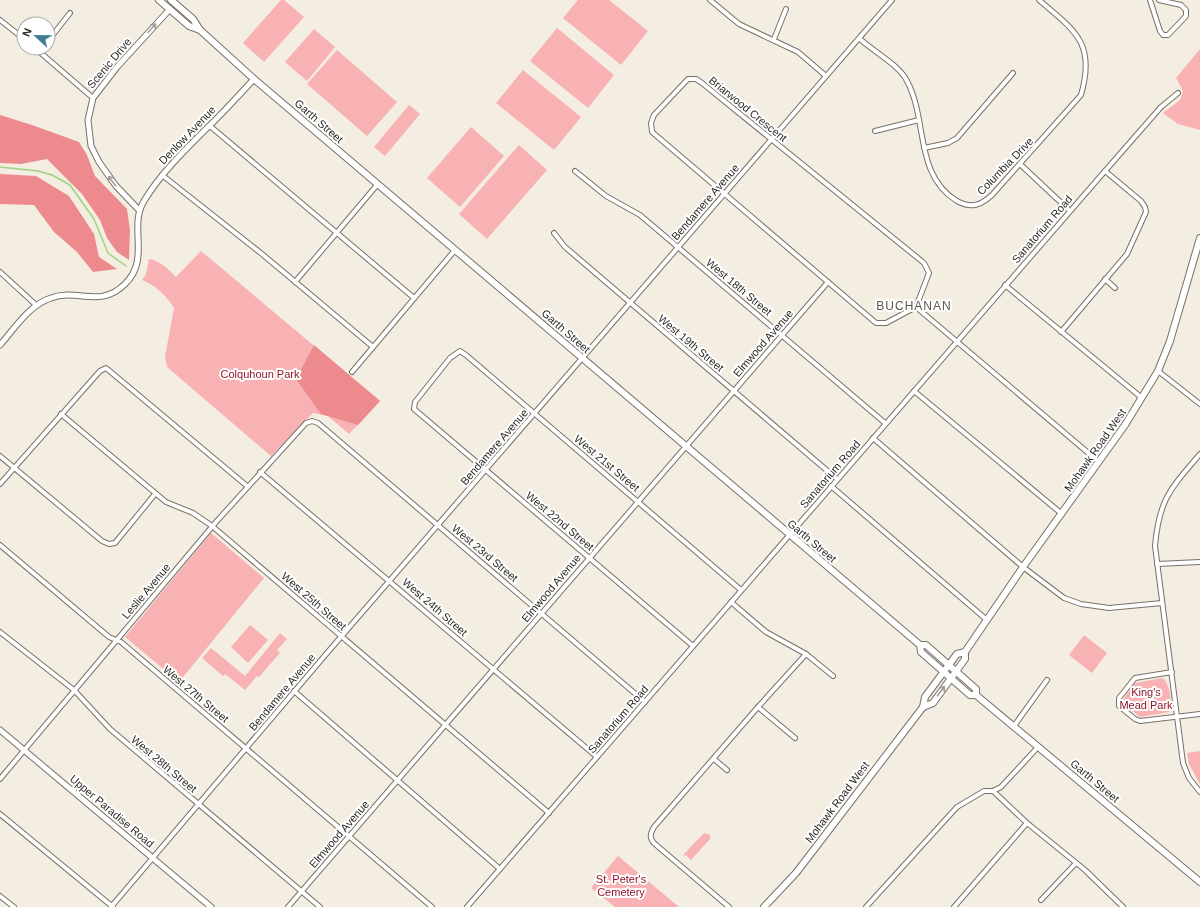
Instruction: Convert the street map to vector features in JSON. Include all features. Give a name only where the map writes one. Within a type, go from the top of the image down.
[{"type":"main road","name":"Garth Street","points":[[159,0],[189,26],[200,30]]},
{"type":"main road","name":"Garth Street","points":[[175,1],[194,19],[200,30],[254,79],[789,535],[920,645],[926,645],[976,688],[976,695]]},
{"type":"main road","points":[[170,8],[175,1]]},
{"type":"main road","name":"Mohawk Road West","points":[[923,707],[932,703],[956,672],[965,659],[965,652],[1023,567],[1099,462],[1142,398],[1158,371],[1170,341],[1200,241]]},
{"type":"main road","name":"Garth Street","points":[[920,645],[920,652],[970,695],[976,695],[1200,882]]},
{"type":"main road","name":"Mohawk Road West","points":[[764,907],[796,873],[923,707],[925,697],[957,654],[965,652]]},
{"type":"street","points":[[710,0],[740,24],[774,39],[805,56],[826,76]]},
{"type":"street","name":"Bendamere Avenue","points":[[112,906],[294,691],[826,76],[860,39],[892,0]]},
{"type":"street","name":"Columbia Drive","points":[[860,39],[892,65],[906,79],[913,93],[924,148],[930,172],[935,182],[952,198],[963,204],[975,206],[983,203],[1021,165],[1081,95],[1086,79],[1087,61],[1085,50],[1079,38],[1069,26],[1039,0]]},
{"type":"street","points":[[1150,0],[1160,31],[1163,35],[1168,35],[1186,16],[1186,10],[1181,5],[1159,0]]},
{"type":"street","name":"Scenic Drive","points":[[139,210],[116,186],[99,162],[91,146],[88,120],[93,98],[117,67],[170,8]]},
{"type":"street","points":[[774,39],[786,9]]},
{"type":"street","points":[[56,31],[70,13]]},
{"type":"street","points":[[0,20],[16,33]]},
{"type":"street","points":[[48,56],[93,98]]},
{"type":"street","points":[[924,148],[948,143],[957,138],[1013,73]]},
{"type":"street","name":"Denlow Avenue","points":[[139,210],[162,176],[254,79]]},
{"type":"street","name":"Briarwood Crescent","points":[[688,79],[696,79],[772,140],[924,263],[928,268],[929,273],[916,307],[881,324],[876,323],[652,132],[651,122],[683,83],[688,79]]},
{"type":"street","name":"Sanatorium Road","points":[[468,907],[874,438],[956,341],[1161,107],[1178,93]]},
{"type":"street","points":[[875,131],[919,120]]},
{"type":"street","points":[[210,126],[414,298]]},
{"type":"street","points":[[1021,165],[1070,211]]},
{"type":"street","name":"West 18th Street","points":[[575,170],[606,196],[640,215],[886,423]]},
{"type":"street","points":[[1061,332],[1127,254],[1146,212],[1141,201],[1105,171]]},
{"type":"street","points":[[162,176],[262,254],[373,347]]},
{"type":"street","points":[[294,282],[377,185]]},
{"type":"street","points":[[0,345],[36,305],[51,298],[63,295],[100,298],[113,293],[124,285],[134,272],[138,259],[139,210]]},
{"type":"street","name":"West 19th Street","points":[[554,233],[565,247],[837,479]]},
{"type":"street","points":[[352,372],[455,250]]},
{"type":"street","points":[[0,272],[36,305]]},
{"type":"street","points":[[1105,279],[1115,288]]},
{"type":"street","name":"Elmwood Avenue","points":[[288,907],[828,282]]},
{"type":"street","points":[[1005,285],[1142,398]]},
{"type":"street","points":[[916,307],[1099,462]]},
{"type":"street","name":"West 21st Street","points":[[414,409],[415,402],[450,358],[460,351],[741,590]]},
{"type":"street","points":[[0,484],[100,371],[106,368],[247,486]]},
{"type":"street","points":[[1158,371],[1200,404]]},
{"type":"street","points":[[914,391],[1062,514]]},
{"type":"street","name":"West 22nd Street","points":[[414,409],[693,646]]},
{"type":"street","name":"West 25th Street","points":[[61,414],[155,494],[166,502],[193,513],[212,526],[549,813]]},
{"type":"street","name":"Leslie Avenue","points":[[0,780],[212,526],[306,422],[312,421]]},
{"type":"street","name":"West 23rd Street","points":[[312,421],[318,423],[645,702]]},
{"type":"street","points":[[874,438],[1023,567],[1064,598],[1081,604],[1109,608],[1162,603]]},
{"type":"street","points":[[1200,454],[1173,487],[1161,509],[1155,546],[1183,763],[1189,778],[1200,792]]},
{"type":"street","points":[[0,456],[102,541],[109,544],[115,542],[155,494]]},
{"type":"street","name":"West 24th Street","points":[[260,472],[597,757]]},
{"type":"street","points":[[831,486],[987,620]]},
{"type":"street","name":"West 27th Street","points":[[0,545],[109,637],[117,640],[350,835],[432,907]]},
{"type":"street","points":[[1157,564],[1200,562]]},
{"type":"street","points":[[731,602],[774,638],[806,654],[833,676]]},
{"type":"street","name":"West 28th Street","points":[[0,632],[74,690],[110,729],[320,907]]},
{"type":"street","points":[[729,907],[651,840],[650,834],[654,827],[758,707],[806,654]]},
{"type":"street","points":[[1172,672],[1135,678],[1119,698],[1122,708],[1135,719],[1140,721],[1200,714]]},
{"type":"street","points":[[1014,726],[1047,680]]},
{"type":"street","points":[[294,691],[500,869]]},
{"type":"street","points":[[758,707],[796,738]]},
{"type":"street","name":"Upper Paradise Road","points":[[0,730],[211,907]]},
{"type":"street","points":[[866,907],[957,807],[984,791],[993,791],[1005,784],[1038,747]]},
{"type":"street","points":[[714,759],[727,770]]},
{"type":"street","points":[[993,791],[1027,823],[1076,863],[1121,906]]},
{"type":"street","points":[[0,814],[112,906]]},
{"type":"street","points":[[954,907],[1027,823]]},
{"type":"street","points":[[1041,900],[1076,863]]},
{"type":"street","points":[[0,896],[14,907]]},
{"type":"green space","points":[[281,0],[284,0],[304,17],[264,62],[243,43]]},
{"type":"green space","points":[[578,0],[609,0],[648,31],[621,65],[563,18]]},
{"type":"green space","points":[[557,28],[614,75],[588,108],[530,61]]},
{"type":"green space","points":[[314,29],[335,47],[307,81],[285,62]]},
{"type":"green space","points":[[1200,49],[1200,130],[1178,124],[1163,113],[1180,100],[1183,91],[1176,78]]},
{"type":"green space","points":[[337,50],[397,102],[367,136],[307,84]]},
{"type":"green space","points":[[523,70],[581,117],[554,150],[496,103]]},
{"type":"green space","points":[[409,105],[420,114],[385,156],[374,147]]},
{"type":"green space","points":[[471,127],[504,156],[460,207],[427,178]]},
{"type":"green space","points":[[519,145],[547,170],[487,239],[459,214]]},
{"type":"green space","name":"Colquhoun Park","points":[[201,251],[380,401],[349,434],[328,416],[313,413],[271,456],[167,367],[165,357],[174,308],[160,291],[142,280],[146,274],[149,259],[161,263],[176,277]]},
{"type":"green space","points":[[211,533],[264,578],[179,682],[125,637]]},
{"type":"green space","points":[[250,625],[268,640],[248,663],[231,647]]},
{"type":"green space","points":[[280,633],[287,639],[277,650],[280,653],[259,677],[257,676],[245,690],[225,674],[223,676],[202,658],[211,648],[245,676]]},
{"type":"green space","points":[[1084,635],[1107,653],[1092,673],[1069,655]]},
{"type":"green space","name":"King's Mead Park","points":[[1162,678],[1165,680],[1169,689],[1171,704],[1169,712],[1140,717],[1124,704],[1124,698],[1135,683]]},
{"type":"green space","points":[[1200,751],[1200,784],[1189,764],[1187,753]]},
{"type":"green space","points":[[704,833],[710,835],[710,839],[691,860],[686,855],[683,855]]},
{"type":"green space","name":"St. Peter's Cemetery","points":[[618,856],[679,907],[615,907],[591,888]]},
{"type":"shaded area","points":[[0,115],[79,142],[87,155],[95,176],[127,209],[130,230],[129,260],[117,252],[107,238],[100,220],[82,194],[47,159],[21,164],[0,163]]},
{"type":"shaded area","points":[[0,174],[36,176],[69,196],[94,234],[99,257],[117,269],[93,272],[77,252],[54,232],[34,205],[0,204]]},
{"type":"shaded area","points":[[314,345],[380,401],[358,425],[321,414],[296,379]]},
{"type":"waterway","points":[[0,167],[38,171],[52,175],[70,185],[94,219],[108,253],[126,266]]},
{"type":"district","name":"BUCHANAN","points":[[914,306]]}]
